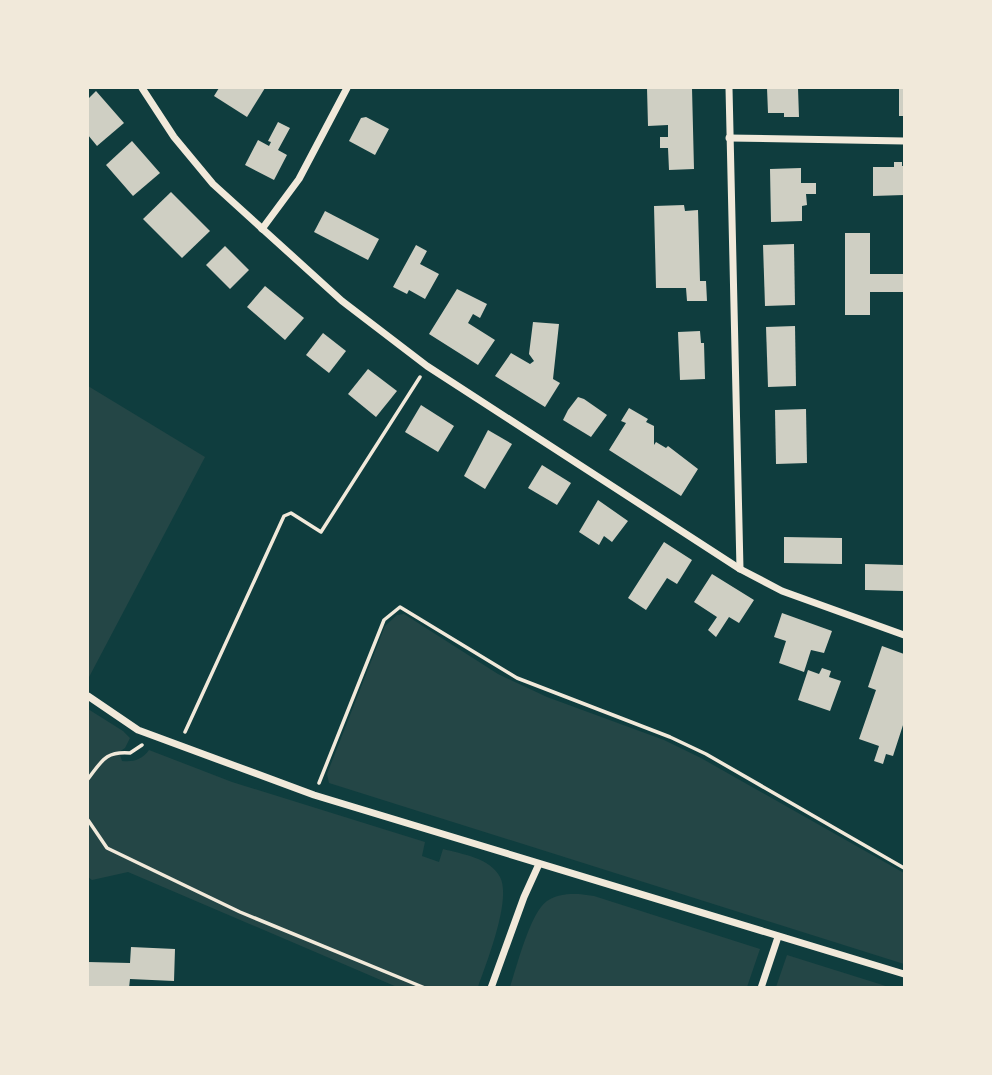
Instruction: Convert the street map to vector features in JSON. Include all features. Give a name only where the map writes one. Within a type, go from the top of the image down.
[{"type":"street","points":[[142,88],[174,137],[214,184],[342,301],[427,366],[740,569],[782,592],[905,635]]},
{"type":"street","points":[[262,229],[299,179],[347,88]]},
{"type":"street","points":[[729,88],[740,569]]},
{"type":"street","points":[[729,138],[905,141]]},
{"type":"street","points":[[88,696],[138,730],[314,795],[905,974]]},
{"type":"street","points":[[491,988],[539,864]]},
{"type":"street","points":[[761,988],[778,937]]},
{"type":"path","points":[[179,745],[284,516],[290,513],[321,532],[427,366]]},
{"type":"path","points":[[314,795],[384,620],[400,607],[517,678],[670,737],[706,754],[905,867]]},
{"type":"path","points":[[88,779],[106,755],[130,753],[140,747],[148,734]]},
{"type":"path","points":[[88,820],[107,848],[119,854],[240,912],[425,988]]},
{"type":"shaded area","points":[[88,386],[205,457],[88,679]]},
{"type":"shaded area","points":[[404,614],[498,674],[547,697],[664,740],[701,758],[904,873],[904,964],[329,783],[327,774],[385,626],[397,615]]},
{"type":"shaded area","points":[[88,709],[130,738],[125,748],[119,752],[122,761],[137,760],[149,750],[232,782],[425,842],[422,856],[439,862],[443,849],[490,865],[500,877],[503,900],[492,948],[478,987],[397,987],[128,872],[92,880],[88,877]]},
{"type":"shaded area","points":[[579,894],[594,896],[760,949],[747,987],[510,987],[525,941],[541,907],[555,897]]},
{"type":"shaded area","points":[[787,955],[889,987],[776,987]]},
{"type":"building","points":[[219,88],[265,88],[247,117],[214,96]]},
{"type":"building","points":[[647,88],[692,88],[694,169],[669,170],[668,148],[660,148],[660,137],[668,137],[668,125],[648,126]]},
{"type":"building","points":[[767,88],[798,88],[799,117],[768,113]]},
{"type":"building","points":[[899,88],[904,88],[904,116],[899,116]]},
{"type":"building","points":[[96,91],[124,123],[97,146],[88,135],[88,99]]},
{"type":"building","points":[[366,117],[389,129],[375,155],[349,141],[361,118]]},
{"type":"building","points":[[278,122],[290,128],[278,150],[287,155],[274,180],[245,165],[258,140],[269,146],[271,142],[268,141]]},
{"type":"building","points":[[132,141],[160,173],[133,196],[106,165]]},
{"type":"building","points":[[894,162],[902,162],[904,166],[904,195],[873,196],[873,167],[894,167]]},
{"type":"building","points":[[801,168],[801,183],[816,183],[816,194],[806,194],[807,205],[802,206],[802,221],[771,222],[770,169]]},
{"type":"building","points":[[171,192],[210,231],[182,258],[143,219]]},
{"type":"building","points":[[684,205],[685,211],[698,210],[700,281],[706,281],[707,301],[687,301],[686,288],[656,288],[654,206]]},
{"type":"building","points":[[325,211],[379,239],[368,260],[314,232]]},
{"type":"building","points":[[845,233],[870,233],[870,274],[904,274],[904,292],[870,292],[870,315],[845,315]]},
{"type":"building","points":[[794,244],[795,305],[765,306],[763,245]]},
{"type":"building","points":[[416,245],[427,251],[420,264],[439,274],[425,299],[409,290],[407,294],[393,287]]},
{"type":"building","points":[[225,246],[249,270],[230,289],[206,265]]},
{"type":"building","points":[[265,286],[304,318],[285,340],[247,307]]},
{"type":"building","points":[[457,289],[487,304],[480,318],[473,314],[468,323],[495,340],[478,365],[429,334]]},
{"type":"building","points":[[533,322],[559,324],[553,379],[560,383],[545,407],[495,376],[511,353],[530,364],[534,361],[529,354]]},
{"type":"building","points":[[795,326],[796,386],[768,387],[766,327]]},
{"type":"building","points":[[700,331],[701,343],[704,343],[705,379],[680,380],[678,332]]},
{"type":"building","points":[[323,333],[346,351],[329,373],[306,355]]},
{"type":"building","points":[[368,369],[397,391],[376,417],[348,394]]},
{"type":"building","points":[[578,397],[607,415],[591,437],[563,420]]},
{"type":"building","points":[[421,405],[454,426],[438,452],[405,432]]},
{"type":"building","points":[[629,408],[648,419],[646,422],[654,426],[654,445],[656,442],[666,448],[668,446],[698,469],[681,496],[609,450],[626,423],[621,421]]},
{"type":"building","points":[[806,409],[807,463],[776,464],[775,410]]},
{"type":"building","points":[[488,430],[512,444],[485,489],[464,476]]},
{"type":"building","points":[[542,465],[571,483],[557,505],[528,488]]},
{"type":"building","points":[[598,500],[628,521],[612,542],[604,536],[599,545],[579,532]]},
{"type":"building","points":[[784,537],[842,538],[842,564],[784,563]]},
{"type":"building","points":[[664,542],[692,560],[677,584],[667,578],[646,610],[628,598]]},
{"type":"building","points":[[865,564],[904,565],[904,591],[865,590]]},
{"type":"building","points":[[712,574],[754,600],[739,623],[729,617],[716,637],[708,630],[717,617],[694,602]]},
{"type":"building","points":[[782,613],[832,631],[824,653],[811,650],[804,672],[779,663],[786,641],[774,637]]},
{"type":"building","points":[[882,646],[904,654],[904,722],[893,756],[886,754],[883,764],[874,761],[879,746],[859,739],[876,690],[868,687]]},
{"type":"building","points":[[822,668],[831,671],[829,677],[841,681],[830,711],[798,700],[808,670],[819,674]]},
{"type":"building","points":[[131,947],[175,949],[174,981],[130,979],[129,988],[88,988],[88,962],[130,963]]}]
